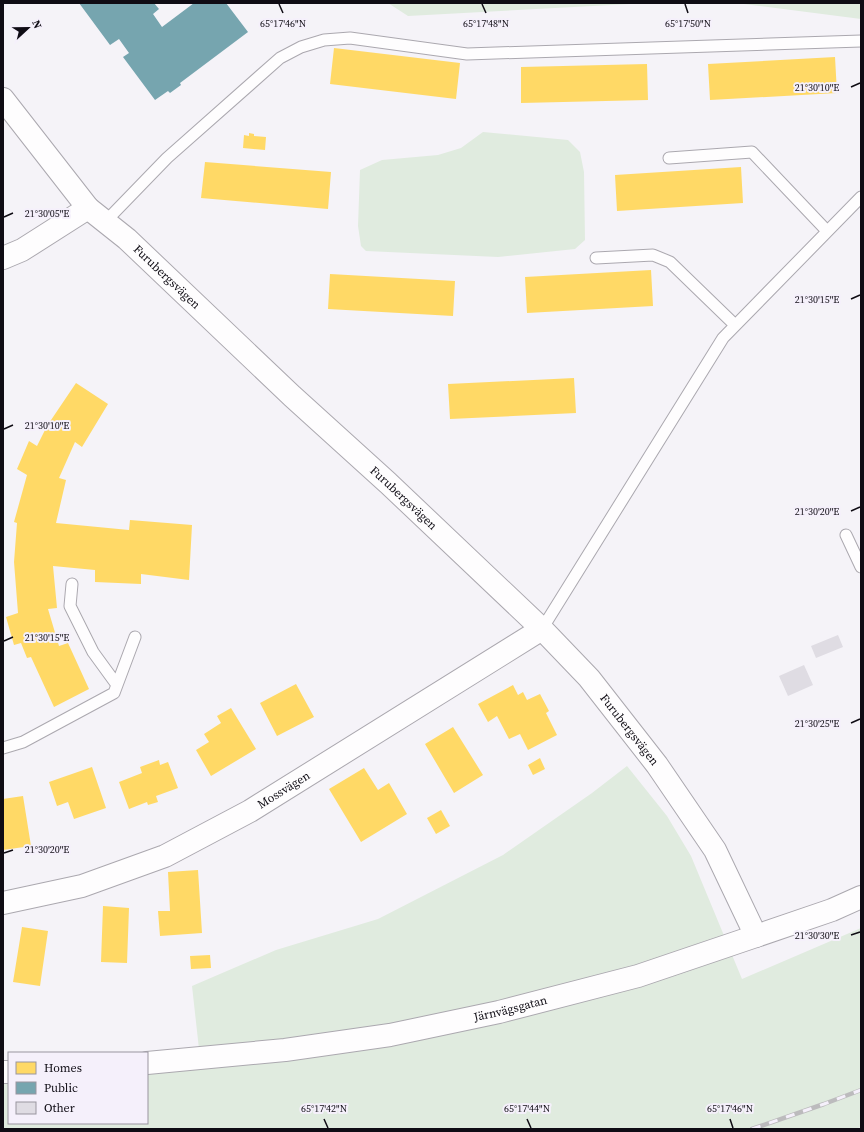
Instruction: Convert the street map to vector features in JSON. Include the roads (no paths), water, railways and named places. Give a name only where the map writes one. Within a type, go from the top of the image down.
[{"type":"street","name":"Furubergsvägen","points":[[3,99],[97,215],[127,239],[286,390],[388,483],[542,629],[589,678],[694,817],[715,850],[756,936]]},
{"type":"street","points":[[3,258],[97,215]]},
{"type":"street","name":"Mossvägen","points":[[3,903],[82,886],[165,856],[250,811],[542,629]]},
{"type":"street","name":"Järnvägsgatan","points":[[148,1062],[285,1050],[390,1035],[499,1012],[638,976],[820,914],[861,897]]},
{"type":"lane","points":[[97,215],[167,158],[280,58],[301,47],[324,40],[350,38],[467,54],[861,41]]},
{"type":"lane","points":[[669,158],[752,152],[827,231]]},
{"type":"lane","points":[[542,629],[723,338],[861,197]]},
{"type":"lane","points":[[596,258],[653,255],[670,262],[735,325]]},
{"type":"lane","points":[[846,535],[861,568]]},
{"type":"lane","points":[[72,584],[70,606],[93,652],[117,685]]},
{"type":"lane","points":[[3,748],[23,742],[114,693],[136,637]]},
{"type":"railway","points":[[752,1129],[861,1090]]}]
